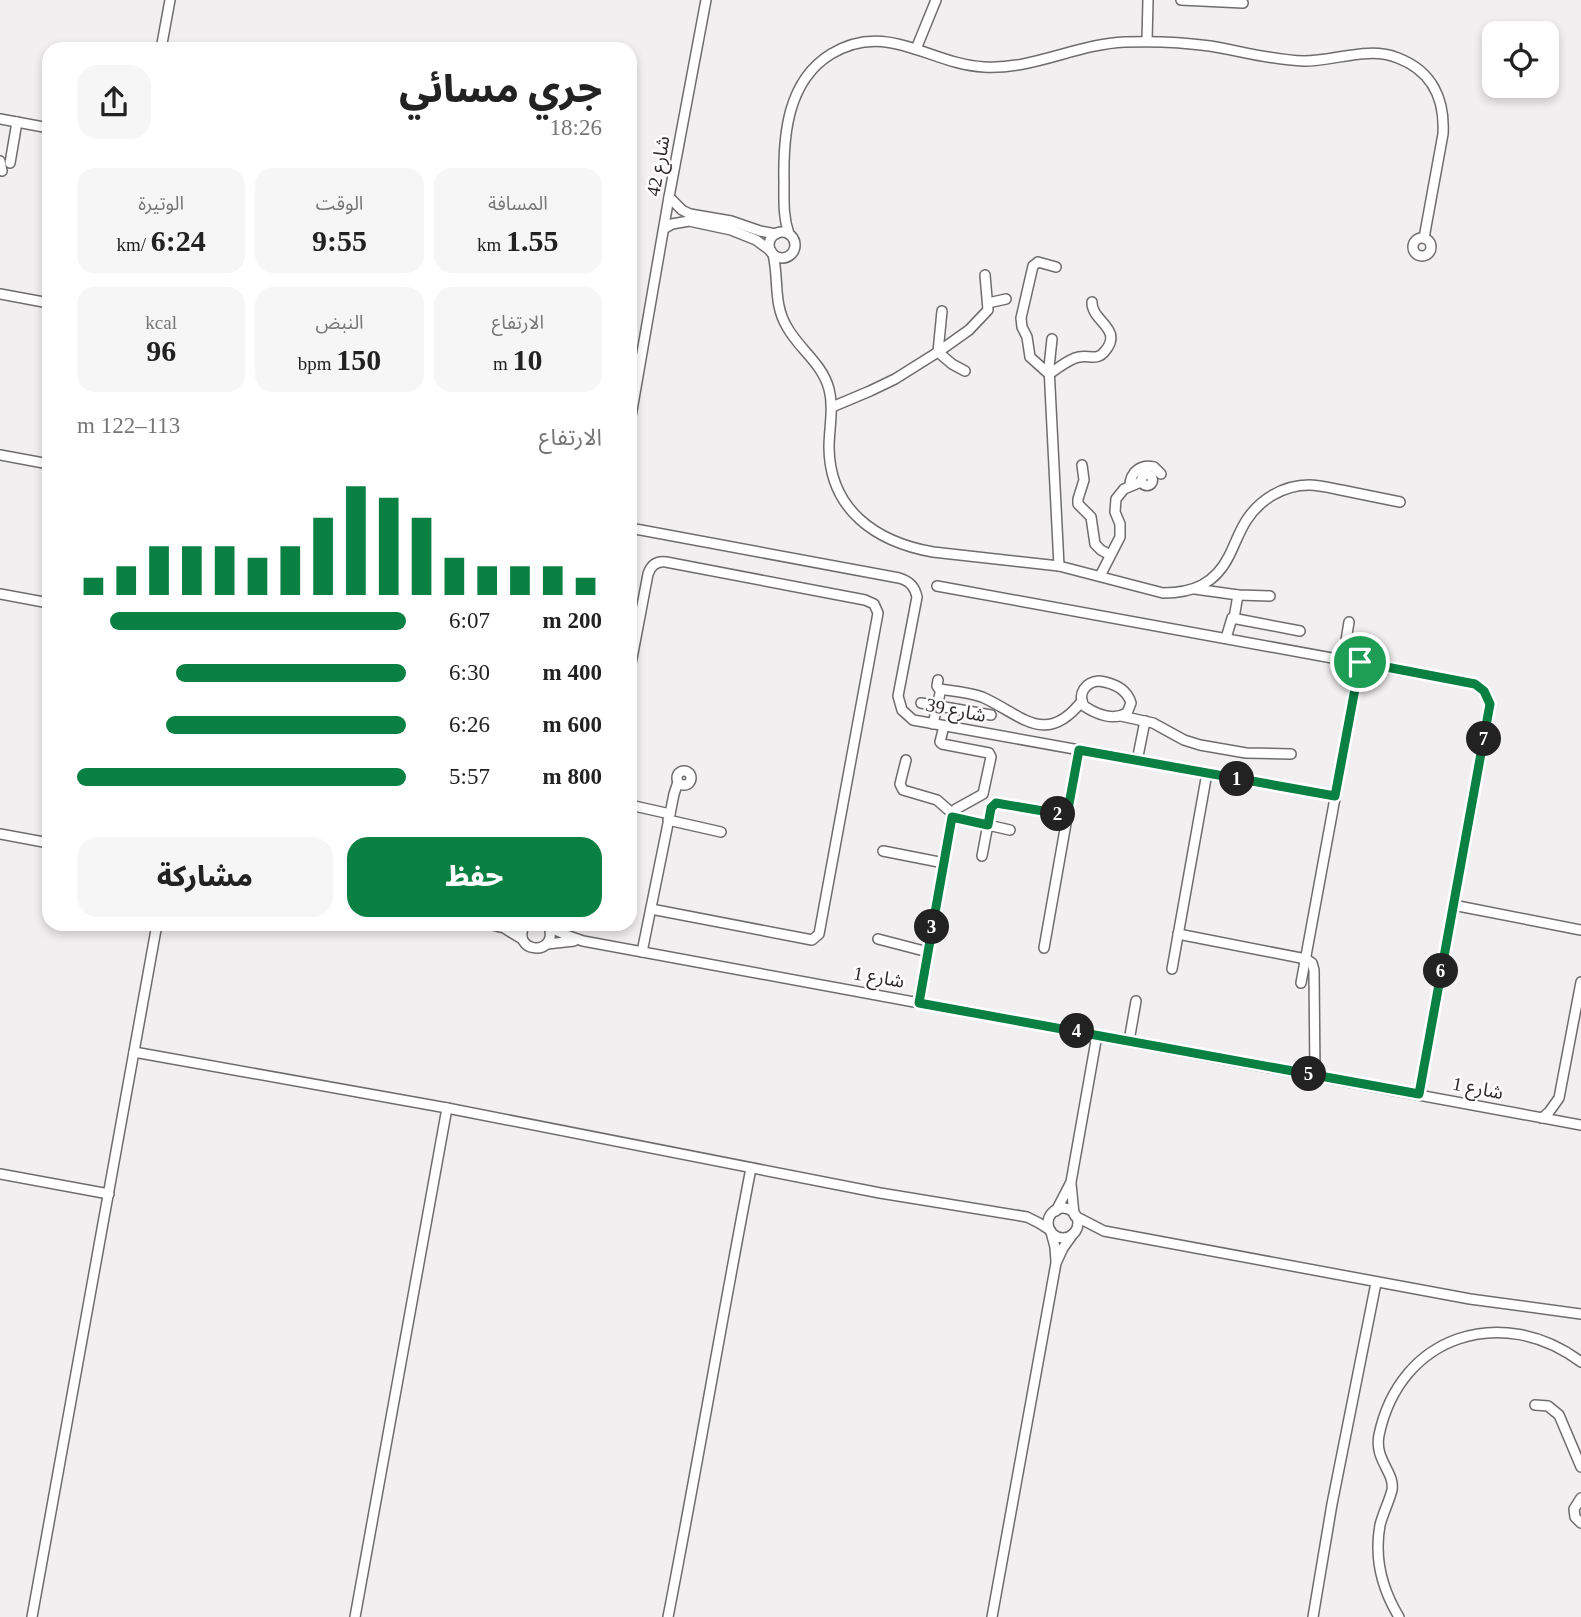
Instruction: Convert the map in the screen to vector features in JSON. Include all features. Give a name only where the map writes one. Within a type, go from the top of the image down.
[{"type":"street","points":[[162,42],[170,0]]},
{"type":"street","name":"شارع 42","points":[[637,383],[706,0]]},
{"type":"street","points":[[916,49],[936,0]]},
{"type":"street","points":[[1146,41],[1148,0]]},
{"type":"street","points":[[1181,0],[1243,3]]},
{"type":"street","points":[[781,233],[784,218],[785,136],[791,107],[804,81],[829,55],[861,42],[878,41],[896,43],[955,63],[994,68],[1013,66],[1096,45],[1146,41],[1191,43],[1290,61],[1324,60],[1371,52],[1400,58],[1413,66],[1433,85],[1444,117],[1424,238]]},
{"type":"street","points":[[0,119],[42,127]]},
{"type":"street","points":[[10,163],[17,122]]},
{"type":"street","points":[[670,197],[690,214],[792,237],[794,245],[791,253],[784,257],[776,273]]},
{"type":"street","points":[[665,228],[689,221],[731,230],[756,240],[784,257]]},
{"type":"street","points":[[781,233],[770,239],[777,299],[786,326],[816,363],[829,387],[832,407],[829,450],[835,480],[849,508],[859,519],[893,542],[912,549],[1059,566],[1163,593],[1178,593],[1195,589],[1219,572],[1245,522],[1257,507],[1272,495],[1290,487],[1310,485],[1400,502]]},
{"type":"street","points":[[1049,374],[1030,357],[1021,318],[1034,264],[1038,262],[1056,267]]},
{"type":"street","points":[[832,407],[887,384],[969,330],[987,312],[985,275]]},
{"type":"street","points":[[0,294],[42,302]]},
{"type":"street","points":[[988,303],[1006,299]]},
{"type":"street","points":[[1049,374],[1077,358],[1101,356],[1109,346],[1110,332],[1093,312],[1092,302]]},
{"type":"street","points":[[938,352],[942,311]]},
{"type":"street","points":[[1052,339],[1049,374],[1059,566]]},
{"type":"street","points":[[938,352],[965,371]]},
{"type":"street","points":[[0,455],[42,463]]},
{"type":"street","points":[[1082,464],[1084,480],[1077,499],[1078,504],[1093,522],[1095,544],[1110,555]]},
{"type":"street","points":[[1100,576],[1120,537],[1120,524],[1115,512],[1116,499],[1124,489],[1141,482],[1149,485],[1159,474],[1154,467],[1143,467],[1134,472],[1130,486]]},
{"type":"street","name":"شارع 39","points":[[637,528],[900,578],[910,583],[914,587],[916,597],[898,703],[913,720],[1335,796]]},
{"type":"street","points":[[637,632],[648,574],[653,565],[666,562],[865,600],[874,604],[878,613],[819,934],[812,940],[651,909]]},
{"type":"street","points":[[937,586],[1475,684],[1484,691],[1490,708],[1419,1094]]},
{"type":"street","points":[[1195,589],[1238,596],[1270,596]]},
{"type":"street","points":[[0,594],[42,602]]},
{"type":"street","points":[[1226,638],[1231,619],[1234,618],[1238,596]]},
{"type":"street","points":[[1234,618],[1300,631]]},
{"type":"street","points":[[1343,659],[1349,622]]},
{"type":"street","points":[[1301,984],[1360,662]]},
{"type":"street","points":[[1145,721],[1130,698],[1117,687],[1099,681],[1091,682],[1085,687],[1082,701],[1088,709],[1099,714],[1145,721],[1192,743],[1239,752],[1291,754]]},
{"type":"street","points":[[933,724],[939,685],[978,696],[1026,721],[1048,724],[1067,718],[1082,701]]},
{"type":"street","points":[[1121,716],[1129,710],[1130,698]]},
{"type":"street","points":[[921,703],[991,715]]},
{"type":"street","points":[[1137,761],[1145,721]]},
{"type":"street","points":[[919,1003],[952,816],[956,809],[983,794],[991,757],[989,753],[942,744],[940,741],[944,726]]},
{"type":"street","points":[[1044,948],[1079,750]]},
{"type":"street","points":[[906,760],[900,784],[903,790],[937,800],[952,816],[1010,830]]},
{"type":"street","points":[[1172,969],[1207,773]]},
{"type":"street","points":[[642,952],[678,782]]},
{"type":"street","points":[[982,856],[991,808],[996,803],[1067,815]]},
{"type":"street","points":[[637,807],[721,832]]},
{"type":"street","points":[[0,834],[42,842]]},
{"type":"street","points":[[883,851],[944,863]]},
{"type":"street","points":[[1453,905],[1581,930]]},
{"type":"street","points":[[32,1617],[156,931]]},
{"type":"street","points":[[510,931],[522,939]]},
{"type":"street","points":[[521,931],[522,939]]},
{"type":"street","points":[[547,944],[550,931]]},
{"type":"street","name":"شارع 1","points":[[559,931],[583,941],[1581,1125]]},
{"type":"street","points":[[1178,934],[1306,959],[1312,963],[1315,1075]]},
{"type":"street","name":"شارع 1","points":[[522,939],[531,948],[565,941],[583,941]]},
{"type":"street","points":[[878,939],[928,952]]},
{"type":"street","points":[[1542,1118],[1555,1106],[1559,1098],[1581,982]]},
{"type":"street","points":[[1129,1041],[1136,1001]]},
{"type":"street","points":[[1056,1263],[1077,1223],[1071,1182],[1097,1035]]},
{"type":"street","points":[[134,1052],[447,1108],[880,1193],[1027,1217],[1068,1210],[1104,1231]]},
{"type":"street","points":[[355,1617],[447,1108]]},
{"type":"street","points":[[668,1617],[751,1168]]},
{"type":"street","points":[[0,1174],[109,1194]]},
{"type":"street","points":[[992,1617],[1056,1263],[1048,1220],[1071,1182]]},
{"type":"street","points":[[1027,1217],[1061,1238],[1104,1231],[1376,1283],[1581,1314]]},
{"type":"street","points":[[1313,1617],[1332,1504],[1376,1283]]},
{"type":"street","points":[[1399,1617],[1389,1602],[1379,1564],[1380,1526],[1392,1488],[1391,1479],[1378,1452],[1377,1442],[1387,1406],[1402,1379],[1426,1355],[1458,1339],[1476,1335],[1503,1333],[1531,1337],[1564,1350],[1581,1362]]},
{"type":"street","points":[[1535,1405],[1548,1406],[1559,1415],[1581,1467]]},
{"type":"street","points":[[1581,1498],[1574,1509],[1575,1517],[1581,1523]]},
{"type":"route","points":[[1360,662],[1475,684],[1484,691],[1490,704],[1419,1094],[919,1003],[952,817],[988,825],[991,808],[996,803],[1067,815],[1079,750],[1335,796],[1360,662]]}]
